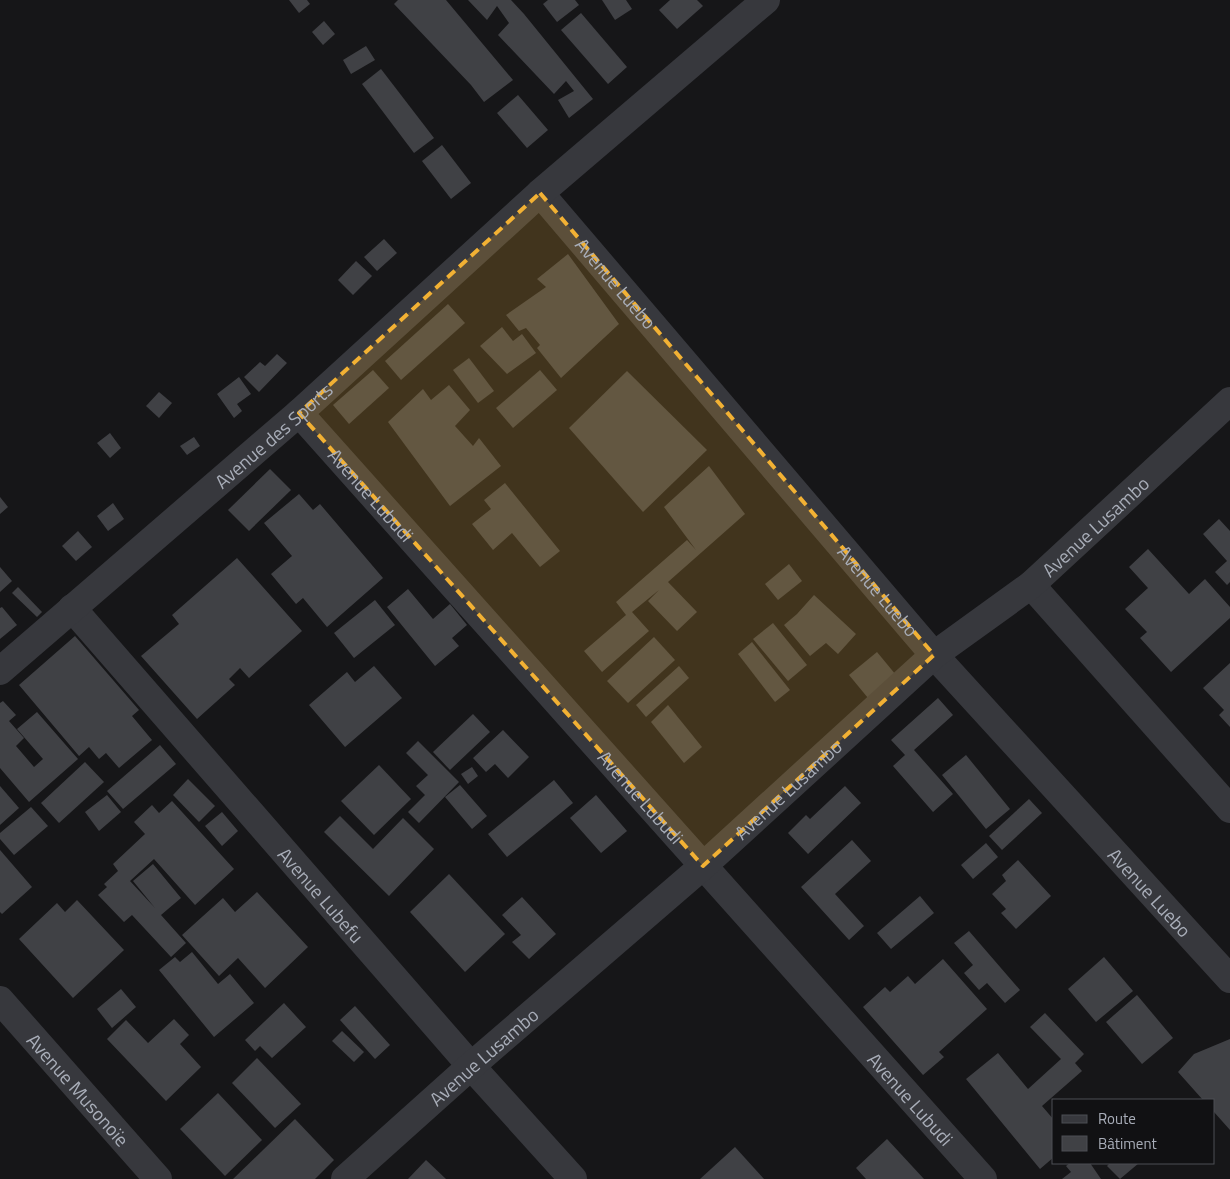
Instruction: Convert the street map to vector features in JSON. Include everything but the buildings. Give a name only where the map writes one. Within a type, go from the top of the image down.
[{"type":"street","name":"Avenue des Sports","points":[[0,671],[299,413],[540,193],[766,0]]},
{"type":"street","name":"Avenue Luebo","points":[[540,193],[934,654],[1230,979]]},
{"type":"street","name":"Avenue Lusambo","points":[[346,1179],[472,1066],[703,866],[934,654],[1031,585],[1230,401]]},
{"type":"street","name":"Avenue Lubudi","points":[[299,413],[982,1179]]},
{"type":"street","points":[[1031,585],[1230,809]]},
{"type":"street","name":"Avenue Lubefu","points":[[72,608],[573,1179]]},
{"type":"street","name":"Avenue Musonoïe","points":[[0,1000],[158,1179]]},
{"type":"highlighted area","points":[[540,193],[934,655],[703,866],[299,413]]}]
